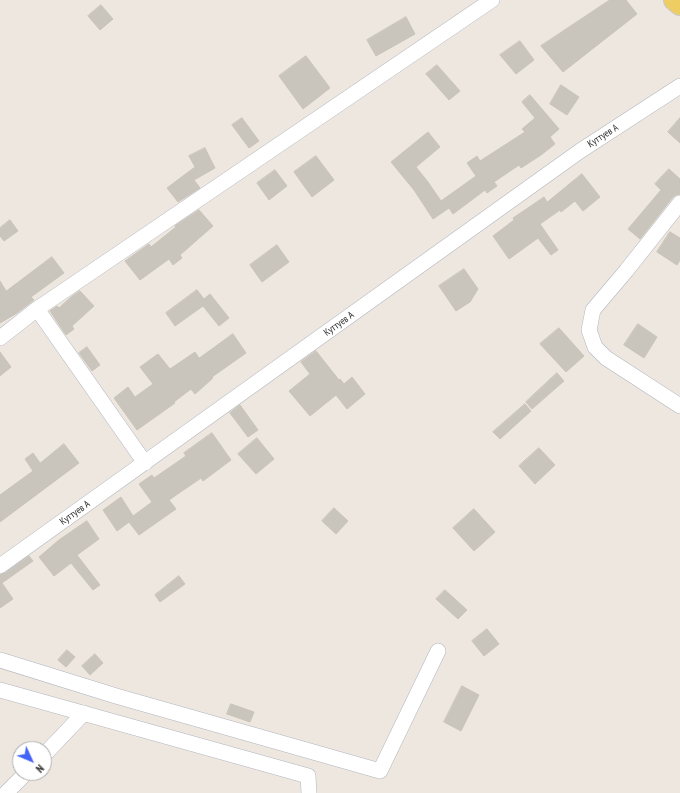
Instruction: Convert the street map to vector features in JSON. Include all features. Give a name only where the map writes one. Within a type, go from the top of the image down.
[{"type":"main road","points":[[674,0],[680,6]]},
{"type":"street","points":[[0,338],[37,309],[492,0]]},
{"type":"street","name":"Куттуев А","points":[[0,566],[580,151],[680,86]]},
{"type":"street","points":[[680,203],[593,310],[589,330],[595,347],[606,358],[680,406]]},
{"type":"street","points":[[37,309],[145,463]]},
{"type":"street","points":[[0,660],[116,696],[380,771],[438,651]]},
{"type":"street","points":[[0,690],[308,776],[309,793]]},
{"type":"street","points":[[52,747],[84,713]]},
{"type":"street","points":[[6,793],[18,781]]},
{"type":"building","points":[[610,0],[626,0],[637,14],[563,72],[541,46]]},
{"type":"building","points":[[101,5],[113,19],[100,30],[88,16]]},
{"type":"building","points":[[406,17],[415,34],[376,56],[367,40]]},
{"type":"building","points":[[520,41],[534,60],[516,74],[500,55]]},
{"type":"building","points":[[306,56],[330,88],[303,109],[279,76]]},
{"type":"building","points":[[437,65],[460,91],[449,100],[426,74]]},
{"type":"building","points":[[561,85],[579,97],[567,115],[550,104]]},
{"type":"building","points":[[530,95],[559,129],[550,137],[555,144],[521,168],[519,165],[494,182],[497,186],[487,193],[485,190],[453,214],[449,208],[433,219],[414,190],[391,162],[428,132],[440,147],[416,167],[441,201],[476,176],[467,163],[477,156],[480,161],[525,132],[522,129],[535,118],[522,102]]},
{"type":"building","points":[[242,118],[259,141],[249,148],[232,125]]},
{"type":"building","points":[[680,118],[680,143],[668,132]]},
{"type":"building","points":[[205,148],[215,168],[194,180],[200,188],[178,202],[167,188],[195,167],[189,156]]},
{"type":"building","points":[[316,156],[334,180],[312,197],[294,172]]},
{"type":"building","points":[[669,169],[680,179],[680,194],[673,197],[640,239],[628,229],[661,190],[655,184]]},
{"type":"building","points":[[275,170],[287,186],[269,200],[257,183]]},
{"type":"building","points":[[582,174],[600,197],[583,211],[575,201],[561,212],[560,210],[540,224],[558,250],[551,255],[538,238],[509,259],[493,236],[514,220],[513,218],[544,197],[547,202]]},
{"type":"building","points":[[199,210],[213,226],[180,255],[182,258],[173,265],[169,259],[140,280],[125,261],[149,244],[151,247],[176,227],[175,226]]},
{"type":"building","points":[[10,220],[18,231],[4,241],[0,236],[0,228]]},
{"type":"building","points":[[670,232],[680,238],[680,260],[677,265],[657,252]]},
{"type":"building","points":[[277,245],[289,262],[262,282],[250,265]]},
{"type":"building","points":[[52,257],[64,273],[31,297],[34,300],[17,313],[0,323],[0,281],[6,291]]},
{"type":"building","points":[[464,269],[478,289],[470,302],[456,311],[439,286]]},
{"type":"building","points":[[197,290],[204,299],[210,294],[229,318],[219,326],[203,306],[175,326],[166,313]]},
{"type":"building","points":[[80,291],[94,306],[72,326],[74,329],[66,335],[50,311],[57,306],[59,308]]},
{"type":"building","points":[[638,324],[657,337],[644,358],[624,345]]},
{"type":"building","points":[[559,328],[584,356],[566,372],[540,344]]},
{"type":"building","points":[[233,334],[246,353],[212,377],[213,378],[195,394],[191,389],[174,402],[175,403],[137,430],[114,398],[128,387],[135,397],[153,384],[140,367],[158,354],[170,369],[195,352],[199,358]]},
{"type":"building","points":[[87,347],[100,365],[92,371],[79,353]]},
{"type":"building","points":[[316,351],[339,380],[340,379],[344,384],[352,377],[365,394],[347,409],[336,395],[310,416],[289,391],[310,374],[301,362]]},
{"type":"building","points":[[0,352],[11,367],[0,376]]},
{"type":"building","points":[[557,373],[564,381],[532,409],[526,402]]},
{"type":"building","points":[[525,404],[531,411],[500,439],[493,432]]},
{"type":"building","points":[[240,405],[258,430],[248,437],[230,413]]},
{"type":"building","points":[[212,433],[231,460],[203,481],[201,478],[169,500],[176,509],[139,535],[129,522],[117,531],[103,510],[121,497],[133,516],[152,502],[139,484],[152,475],[154,478],[186,456],[184,453]]},
{"type":"building","points":[[257,438],[274,459],[256,474],[238,454]]},
{"type":"building","points":[[64,444],[79,463],[0,522],[0,495],[33,471],[25,459],[33,453],[40,463]]},
{"type":"building","points":[[539,448],[555,465],[535,484],[519,466]]},
{"type":"building","points":[[334,508],[348,521],[336,534],[322,521]]},
{"type":"building","points":[[474,509],[495,532],[474,551],[453,528]]},
{"type":"building","points":[[87,521],[99,539],[77,555],[100,585],[93,590],[71,563],[54,576],[39,557],[59,540]]},
{"type":"building","points":[[29,556],[33,561],[2,583],[13,599],[0,608],[0,575]]},
{"type":"building","points":[[179,576],[185,584],[160,602],[155,595]]},
{"type":"building","points":[[445,590],[467,610],[458,619],[436,599]]},
{"type":"building","points":[[487,629],[499,644],[484,656],[472,641]]},
{"type":"building","points":[[67,650],[75,657],[66,667],[58,660]]},
{"type":"building","points":[[95,654],[103,663],[90,675],[82,666]]},
{"type":"building","points":[[462,686],[479,695],[461,731],[444,722]]},
{"type":"building","points":[[231,704],[254,712],[250,722],[227,714]]}]
